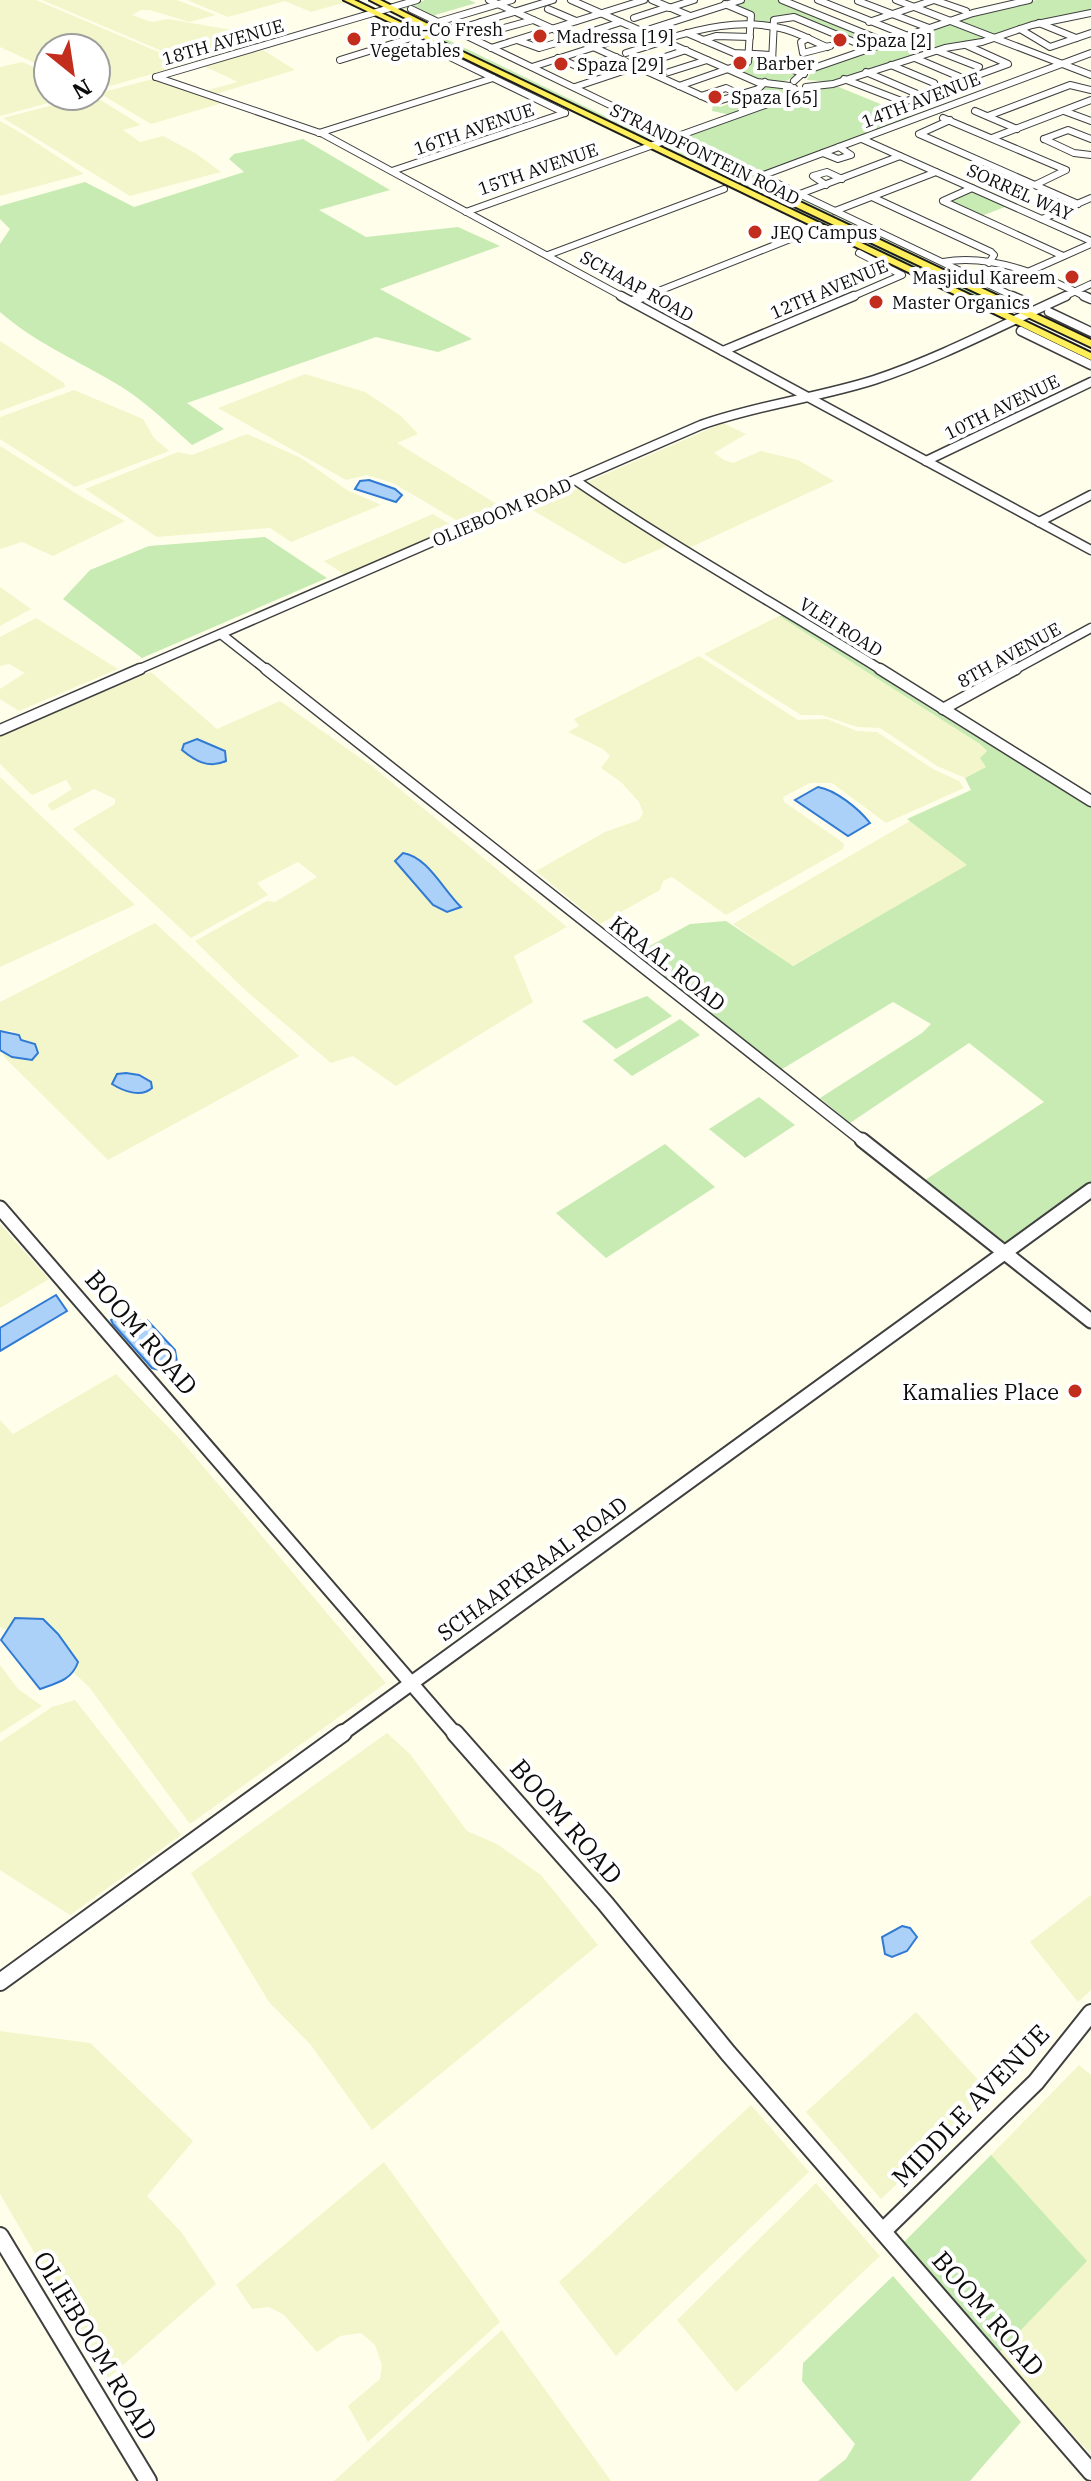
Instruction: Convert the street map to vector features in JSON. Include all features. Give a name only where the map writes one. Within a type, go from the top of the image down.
[{"type":"main road","name":"STRANDFONTEIN ROAD","points":[[348,0],[1091,357]]},
{"type":"main road","name":"STRANDFONTEIN ROAD","points":[[374,0],[391,3],[1026,307],[1091,344]]},
{"type":"street","name":"18TH AVENUE","points":[[156,77],[373,12],[391,3],[417,0]]},
{"type":"street","points":[[489,0],[720,102],[759,89],[761,82]]},
{"type":"street","points":[[438,22],[512,0]]},
{"type":"street","points":[[455,30],[553,0]]},
{"type":"street","points":[[571,0],[761,82],[792,84],[871,49],[929,28],[1029,0]]},
{"type":"street","points":[[491,48],[644,0]]},
{"type":"street","points":[[652,0],[690,16]]},
{"type":"street","points":[[634,18],[694,0]]},
{"type":"street","points":[[679,86],[748,62],[750,14],[715,0]]},
{"type":"street","points":[[532,67],[741,0]]},
{"type":"street","points":[[782,0],[888,43]]},
{"type":"street","points":[[818,0],[908,36]]},
{"type":"street","points":[[808,10],[839,0]]},
{"type":"street","points":[[896,0],[1091,75]]},
{"type":"street","points":[[851,28],[934,0],[966,11]]},
{"type":"street","points":[[858,1],[929,28]]},
{"type":"street","points":[[980,5],[988,10]]},
{"type":"street","name":"STRANDFONTEIN ROAD","points":[[411,9],[575,87],[666,136]]},
{"type":"street","points":[[548,9],[576,21]]},
{"type":"street","points":[[792,84],[805,80],[841,80],[1039,23],[1091,13]]},
{"type":"street","points":[[805,80],[772,62],[774,20],[791,16],[871,49]]},
{"type":"street","points":[[1066,18],[1078,23]]},
{"type":"street","points":[[481,22],[500,29],[533,20]]},
{"type":"street","points":[[584,34],[621,22]]},
{"type":"street","points":[[626,53],[724,22],[773,27],[827,47]]},
{"type":"street","points":[[1039,23],[1076,38]]},
{"type":"street","points":[[1020,29],[1048,46],[1091,33]]},
{"type":"street","points":[[687,33],[734,53],[771,55]]},
{"type":"street","points":[[703,40],[716,36],[750,37]]},
{"type":"street","points":[[340,60],[411,38],[493,78]]},
{"type":"street","points":[[517,40],[541,48],[573,38]]},
{"type":"street","points":[[808,38],[801,42],[802,53],[848,40]]},
{"type":"street","points":[[841,80],[899,102],[1008,63],[966,45]]},
{"type":"street","points":[[575,87],[686,50]]},
{"type":"street","points":[[938,51],[979,67]]},
{"type":"street","name":"14TH AVENUE","points":[[761,176],[1091,53]]},
{"type":"street","points":[[558,58],[583,68],[616,57]]},
{"type":"street","points":[[915,58],[967,80]]},
{"type":"street","points":[[669,72],[707,60]]},
{"type":"street","points":[[891,65],[934,83]]},
{"type":"street","points":[[865,72],[922,96]]},
{"type":"street","name":"SCHAAP ROAD","points":[[156,77],[319,133],[1091,550]]},
{"type":"street","points":[[319,133],[493,78]]},
{"type":"street","name":"16TH AVENUE","points":[[392,171],[565,113],[493,78]]},
{"type":"street","points":[[689,132],[791,98],[805,80]]},
{"type":"street","points":[[689,132],[787,97],[794,92],[792,84]]},
{"type":"street","points":[[988,116],[1071,84],[1091,90]]},
{"type":"street","points":[[1003,86],[1013,90]]},
{"type":"street","points":[[701,96],[726,88],[741,95]]},
{"type":"street","points":[[1023,94],[1033,98]]},
{"type":"street","points":[[992,138],[1091,100]]},
{"type":"street","points":[[975,111],[1017,129]]},
{"type":"street","points":[[1064,111],[1091,121]]},
{"type":"street","points":[[931,113],[1066,170],[1035,185]]},
{"type":"street","points":[[950,120],[919,134],[1078,204]]},
{"type":"street","points":[[1091,141],[1068,130],[1044,139],[1068,150],[1091,155]]},
{"type":"street","name":"15TH AVENUE","points":[[466,212],[652,146],[666,136],[689,132]]},
{"type":"street","name":"SORREL WAY","points":[[862,139],[1091,243]]},
{"type":"street","points":[[1068,150],[1091,141]]},
{"type":"street","points":[[823,153],[838,159],[851,154],[839,147]]},
{"type":"street","name":"STRANDFONTEIN ROAD","points":[[703,148],[943,262],[1026,307]]},
{"type":"street","points":[[800,194],[900,156]]},
{"type":"street","points":[[826,185],[813,176],[825,172],[842,179]]},
{"type":"street","name":"SORREL WAY","points":[[835,211],[936,172]]},
{"type":"street","points":[[972,188],[943,201],[1063,256]]},
{"type":"street","points":[[548,255],[724,189]]},
{"type":"street","points":[[872,197],[991,252],[994,255],[989,263]]},
{"type":"street","points":[[1042,219],[1091,198]]},
{"type":"street","points":[[632,301],[813,230]]},
{"type":"street","points":[[1030,271],[1091,243]]},
{"type":"street","name":"12TH AVENUE","points":[[723,351],[902,275],[859,253]]},
{"type":"street","points":[[943,262],[958,258],[1030,271],[1091,299]]},
{"type":"street","name":"OLIEBOOM ROAD","points":[[0,730],[721,417],[882,376],[1011,319],[1026,307],[1091,284]]},
{"type":"street","points":[[1049,312],[1090,331]]},
{"type":"street","points":[[1021,331],[1091,365]]},
{"type":"street","name":"10TH AVENUE","points":[[926,461],[1091,382]]},
{"type":"street","name":"VLEI ROAD","points":[[575,480],[632,519],[715,567],[1091,801]]},
{"type":"street","points":[[1039,522],[1091,495]]},
{"type":"street","name":"8TH AVENUE","points":[[943,709],[1091,628]]},
{"type":"street","name":"KRAAL ROAD","points":[[221,634],[1091,1321]]},
{"type":"street","name":"SCHAAPKRAAL ROAD","points":[[0,1982],[1091,1190]]},
{"type":"street","name":"BOOM ROAD","points":[[0,1208],[605,1903],[728,2053],[1091,2472]]},
{"type":"street","name":"MIDDLE AVENUE","points":[[884,2230],[1036,2082],[1091,2013]]},
{"type":"street","name":"OLIEBOOM ROAD","points":[[0,2236],[148,2481]]},
{"type":"green space","points":[[0,0],[36,0],[112,32],[32,32],[32,62],[0,47]]},
{"type":"green space","points":[[42,0],[177,0],[216,15],[189,22],[150,10],[141,10],[132,15],[152,22],[168,19],[232,30],[259,43],[190,63]]},
{"type":"green space","points":[[187,0],[341,0],[346,2],[311,12],[285,1],[228,17]]},
{"type":"green space","points":[[425,0],[469,0],[476,3],[435,15],[440,20],[411,8],[402,9]]},
{"type":"green space","points":[[745,0],[779,0],[880,42],[872,47],[788,15],[770,20],[770,26],[753,25],[753,14],[734,4]]},
{"type":"green space","points":[[1036,0],[1091,0],[1091,12],[993,35],[959,21]]},
{"type":"green space","points":[[387,14],[436,34],[650,138],[646,140],[385,16]]},
{"type":"green space","points":[[949,24],[987,38],[830,82],[807,80],[811,72]]},
{"type":"green space","points":[[112,32],[187,64],[112,85]]},
{"type":"green space","points":[[263,50],[295,70],[216,94],[208,90],[238,82],[204,66]]},
{"type":"green space","points":[[751,56],[768,56],[796,74],[783,82],[775,82],[759,80],[737,71]]},
{"type":"green space","points":[[22,62],[32,66],[32,107],[0,116],[0,67]]},
{"type":"green space","points":[[153,79],[222,103],[151,124],[112,101],[112,90]]},
{"type":"green space","points":[[834,85],[912,117],[763,172],[683,138],[796,98],[807,89]]},
{"type":"green space","points":[[765,86],[788,88],[790,92],[731,115],[712,111],[713,104],[720,107]]},
{"type":"green space","points":[[112,107],[141,125],[123,130],[140,142],[163,136],[195,153],[221,172],[130,196],[3,118],[32,110],[112,112]]},
{"type":"green space","points":[[0,121],[26,136],[84,174],[0,196]]},
{"type":"green space","points":[[303,139],[390,190],[319,210],[366,237],[458,227],[500,246],[380,289],[472,339],[438,352],[376,337],[187,403],[224,429],[192,445],[132,394],[39,340],[0,312],[0,244],[10,229],[0,219],[0,206],[85,182],[134,207],[244,172],[229,159],[234,154]]},
{"type":"green space","points":[[671,148],[1008,308],[1005,312],[667,150]]},
{"type":"green space","points":[[749,172],[1030,305],[1019,303],[743,173]]},
{"type":"green space","points":[[973,191],[1008,206],[981,216],[948,202]]},
{"type":"green space","points":[[0,341],[64,383],[65,387],[0,411]]},
{"type":"green space","points":[[305,374],[365,392],[401,416],[418,434],[397,443],[500,506],[461,523],[393,483],[367,475],[346,480],[218,408]]},
{"type":"green space","points":[[74,390],[143,419],[154,438],[169,451],[75,487],[0,439],[0,417]]},
{"type":"green space","points":[[723,423],[746,434],[714,453],[724,460],[733,463],[761,451],[798,460],[834,481],[689,548],[585,483]]},
{"type":"green space","points":[[247,434],[301,458],[347,490],[381,505],[291,542],[270,528],[157,537],[85,489],[178,452],[192,455]]},
{"type":"green space","points":[[0,446],[125,521],[53,556],[22,542],[0,549]]},
{"type":"green space","points":[[579,488],[667,546],[624,564],[529,508]]},
{"type":"green space","points":[[433,514],[456,528],[345,575],[324,561]]},
{"type":"green space","points":[[265,537],[327,578],[142,658],[63,599],[90,570],[149,546]]},
{"type":"green space","points":[[0,587],[31,609],[0,626]]},
{"type":"green space","points":[[785,615],[931,709],[1091,806],[1091,1183],[1009,1243],[996,1242],[922,1182],[1044,1102],[969,1043],[850,1123],[820,1098],[922,1033],[931,1024],[893,1002],[779,1071],[633,955],[690,924],[726,921],[793,966],[967,865],[907,819],[971,790],[965,778],[986,767],[980,758],[987,751],[779,616]]},
{"type":"green space","points":[[779,616],[980,744],[987,752],[986,767],[965,778],[937,766],[880,728],[857,727],[822,715],[801,715],[704,654]]},
{"type":"green space","points":[[36,618],[118,669],[19,711],[0,699],[0,689],[25,673],[9,664],[0,666],[0,637]]},
{"type":"green space","points":[[699,656],[798,720],[827,719],[857,731],[877,732],[933,769],[959,781],[964,788],[886,823],[832,783],[810,783],[783,797],[784,802],[838,839],[844,844],[843,849],[726,915],[672,877],[663,881],[660,890],[600,924],[536,871],[605,832],[639,820],[643,813],[639,802],[621,782],[601,768],[610,756],[603,749],[568,732],[579,726],[574,719]]},
{"type":"green space","points":[[151,672],[217,729],[280,701],[373,767],[567,927],[514,956],[533,1002],[396,1086],[353,1056],[331,1063],[245,990],[195,941],[267,901],[275,902],[317,877],[298,862],[257,883],[268,895],[191,938],[73,829],[115,804],[115,799],[94,789],[52,811],[47,805],[72,789],[66,780],[32,795],[0,764],[0,736]]},
{"type":"green space","points":[[0,777],[135,905],[0,967]]},
{"type":"green space","points":[[910,821],[968,865],[792,966],[733,924]]},
{"type":"green space","points":[[155,923],[299,1056],[108,1160],[5,1058],[2,1052],[22,1059],[21,1040],[12,1031],[0,1031],[0,1002]]},
{"type":"green space","points":[[647,996],[672,1016],[616,1049],[582,1021]]},
{"type":"green space","points":[[680,1019],[700,1035],[632,1076],[613,1060]]},
{"type":"green space","points":[[759,1097],[795,1125],[745,1158],[709,1129]]},
{"type":"green space","points":[[665,1144],[715,1187],[606,1258],[556,1213]]},
{"type":"green space","points":[[0,1224],[49,1279],[0,1308]]},
{"type":"green space","points":[[116,1374],[180,1439],[386,1683],[190,1824],[89,1687],[74,1673],[78,1662],[51,1627],[43,1619],[15,1618],[6,1630],[0,1627],[0,1420],[13,1434]]},
{"type":"green space","points":[[0,1665],[18,1689],[42,1706],[0,1733]]},
{"type":"green space","points":[[75,1700],[181,1835],[70,1915],[0,1870],[0,1742],[52,1707]]},
{"type":"green space","points":[[387,1733],[410,1754],[467,1831],[497,1844],[541,1875],[598,1945],[372,2130],[310,2044],[269,2002],[191,1873]]},
{"type":"green space","points":[[1091,1895],[1091,1990],[1078,2002],[1030,1942]]},
{"type":"green space","points":[[916,2012],[991,2094],[881,2199],[806,2112]]},
{"type":"green space","points":[[0,2031],[90,2043],[193,2141],[147,2196],[182,2233],[216,2284],[108,2378],[0,2194]]},
{"type":"green space","points":[[1079,2065],[1091,2075],[1089,2452],[998,2354],[991,2155]]},
{"type":"green space","points":[[751,2105],[809,2172],[616,2356],[559,2282]]},
{"type":"green space","points":[[991,2155],[1087,2261],[998,2354],[903,2243]]},
{"type":"green space","points":[[384,2162],[500,2322],[368,2442],[348,2406],[380,2379],[382,2365],[375,2345],[361,2333],[340,2336],[317,2352],[284,2315],[269,2307],[252,2309],[236,2285]]},
{"type":"green space","points":[[816,2183],[880,2256],[736,2392],[677,2320]]},
{"type":"green space","points":[[893,2276],[1021,2422],[970,2481],[818,2481],[846,2459],[855,2444],[802,2381],[803,2363]]},
{"type":"green space","points":[[502,2330],[611,2481],[334,2481]]},
{"type":"water","points":[[369,480],[395,489],[402,495],[396,502],[355,489],[360,481]]},
{"type":"water","points":[[197,739],[225,751],[226,761],[202,763],[182,750],[184,744]]},
{"type":"water","points":[[818,787],[847,801],[870,823],[848,836],[795,800]]},
{"type":"water","points":[[403,853],[428,867],[461,907],[447,912],[433,905],[395,861]]},
{"type":"water","points":[[0,1031],[19,1035],[21,1040],[35,1044],[38,1053],[32,1060],[12,1057],[0,1050]]},
{"type":"water","points":[[117,1074],[139,1075],[151,1082],[152,1088],[137,1093],[112,1084]]},
{"type":"water","points":[[56,1295],[67,1311],[0,1351],[0,1328]]},
{"type":"water","points":[[124,1310],[130,1312],[130,1320],[147,1320],[175,1350],[177,1362],[159,1370],[152,1368],[111,1320]]},
{"type":"water","points":[[15,1618],[43,1619],[78,1662],[72,1673],[40,1689],[1,1640]]},
{"type":"water","points":[[902,1926],[910,1928],[917,1937],[907,1951],[892,1957],[885,1954],[882,1937]]},
{"type":"place","name":"Madressa [19]","points":[[540,36]]},
{"type":"place","name":"Produ-Co Fresh Vegetables","points":[[354,39]]},
{"type":"place","name":"Spaza [2]","points":[[840,40]]},
{"type":"place","name":"Barber","points":[[740,63]]},
{"type":"place","name":"Spaza [29]","points":[[561,64]]},
{"type":"place","name":"Spaza [65]","points":[[715,97]]},
{"type":"place","name":"JEQ Campus","points":[[755,232]]},
{"type":"place","name":"Masjidul Kareem","points":[[1072,277]]},
{"type":"place","name":"Master Organics","points":[[876,302]]},
{"type":"place","name":"Kamalies Place","points":[[1075,1391]]}]
